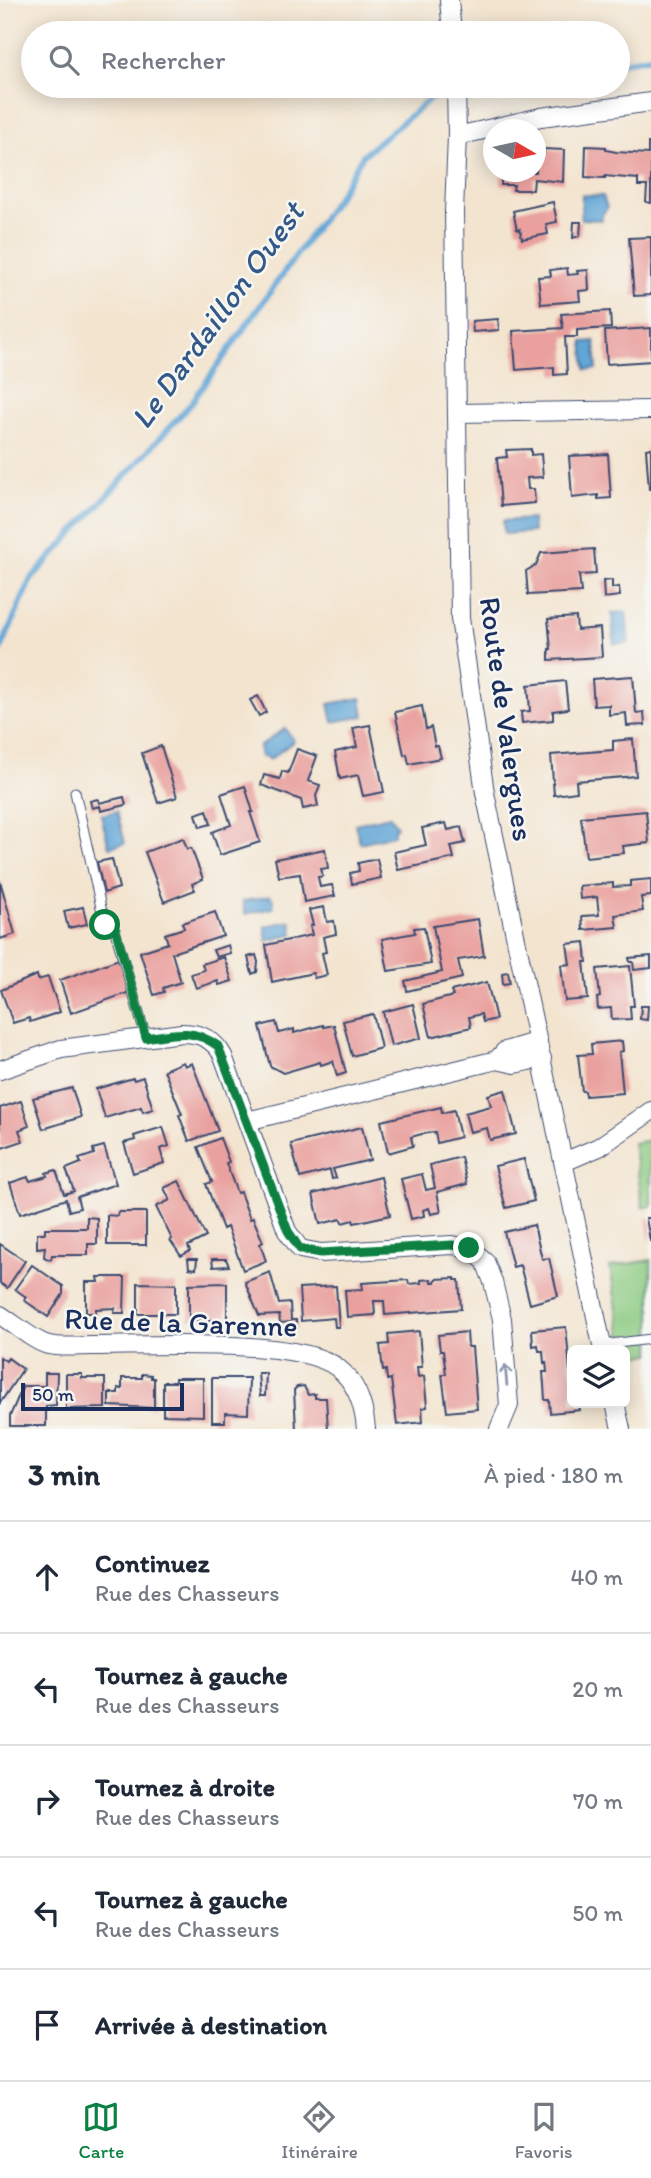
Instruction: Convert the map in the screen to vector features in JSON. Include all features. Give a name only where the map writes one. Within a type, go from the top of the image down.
[{"type":"street","points":[[449,0],[451,21]]},
{"type":"street","name":"Route de Valergues","points":[[456,98],[454,212],[460,618],[485,793],[601,1345]]},
{"type":"street","points":[[457,136],[541,117],[651,102]]},
{"type":"street","points":[[458,413],[651,410]]},
{"type":"street","points":[[0,1070],[61,1049],[182,1032],[195,1033],[218,1046],[288,1231],[300,1249],[321,1253],[452,1245],[469,1248],[485,1261],[502,1319],[509,1405],[499,1429]]},
{"type":"street","points":[[247,1121],[496,1060],[505,1051],[540,1050]]},
{"type":"street","points":[[564,1162],[598,1147],[651,1111]]},
{"type":"street","name":"Rue de la Garenne","points":[[0,1315],[48,1345],[243,1346],[293,1351],[317,1357],[338,1368],[353,1384],[364,1410],[366,1429]]},
{"type":"street","points":[[616,1408],[621,1429]]},
{"type":"lane","points":[[75,792],[105,925],[116,931],[146,1038]]},
{"type":"lane","points":[[618,1345],[651,1339]]},
{"type":"green space","points":[[651,1140],[651,1206],[643,1208],[633,1143]]},
{"type":"green space","points":[[651,1260],[651,1354],[630,1356],[630,1345],[623,1345],[610,1267]]},
{"type":"water","points":[[582,195],[603,196],[607,208],[602,220],[581,219]]},
{"type":"water","points":[[595,341],[597,369],[586,370],[583,342]]},
{"type":"water","points":[[532,519],[533,532],[504,534],[503,521]]},
{"type":"water","points":[[626,612],[629,643],[614,644],[612,613]]},
{"type":"water","points":[[361,698],[364,716],[333,722],[329,704]]},
{"type":"water","points":[[285,728],[294,741],[269,760],[267,757],[261,757],[259,747]]},
{"type":"water","points":[[117,811],[125,843],[109,847],[101,815]]},
{"type":"water","points":[[390,816],[397,827],[394,835],[360,843],[355,824]]},
{"type":"water","points":[[270,896],[274,901],[273,908],[245,914],[243,901]]},
{"type":"water","points":[[291,921],[293,934],[267,941],[265,926]]},
{"type":"building","points":[[648,143],[651,143],[651,203],[646,202],[647,186],[638,186],[638,179],[585,177],[586,146],[606,147],[606,150],[616,152],[648,154]]},
{"type":"building","points":[[546,149],[564,150],[563,182],[546,180]]},
{"type":"building","points":[[501,182],[534,182],[533,190],[513,190],[514,185],[501,185]]},
{"type":"building","points":[[553,202],[557,222],[546,224],[548,234],[522,239],[513,211]]},
{"type":"building","points":[[574,222],[581,222],[580,236],[573,238]]},
{"type":"building","points":[[651,237],[651,295],[634,296],[629,238]]},
{"type":"building","points":[[567,268],[568,275],[588,270],[589,290],[579,291],[580,301],[541,304],[538,277],[551,276],[550,270]]},
{"type":"building","points":[[610,311],[611,328],[577,330],[577,337],[565,337],[567,374],[554,375],[554,367],[516,370],[513,331],[563,328],[561,314]]},
{"type":"building","points":[[498,319],[499,330],[473,332],[472,321]]},
{"type":"building","points":[[651,328],[651,361],[607,364],[605,331]]},
{"type":"building","points":[[651,448],[651,489],[649,489],[646,449]]},
{"type":"building","points":[[531,449],[531,455],[541,454],[543,477],[527,478],[528,489],[534,489],[535,503],[501,506],[497,458],[507,457],[506,450]]},
{"type":"building","points":[[608,454],[611,498],[598,499],[598,495],[572,498],[569,456]]},
{"type":"building","points":[[594,549],[596,574],[579,575],[581,592],[528,595],[526,571],[536,565],[541,553]]},
{"type":"building","points":[[612,580],[612,588],[619,587],[620,596],[604,598],[603,581]]},
{"type":"building","points":[[576,617],[577,630],[600,628],[602,657],[549,660],[551,649],[548,619]]},
{"type":"building","points":[[633,676],[636,713],[644,712],[645,725],[627,726],[626,713],[609,715],[609,705],[594,706],[592,679]]},
{"type":"building","points":[[565,681],[568,709],[553,711],[553,720],[522,723],[521,712],[530,711],[528,685]]},
{"type":"building","points":[[258,696],[266,712],[259,716],[250,700]]},
{"type":"building","points":[[422,706],[426,729],[431,727],[441,758],[409,764],[407,754],[404,755],[395,712]]},
{"type":"building","points":[[370,725],[384,792],[363,796],[358,775],[340,779],[335,752],[357,747],[353,728]]},
{"type":"building","points":[[633,739],[636,776],[576,781],[577,792],[554,795],[551,755],[613,750],[613,741]]},
{"type":"building","points":[[161,746],[177,797],[158,803],[142,753]]},
{"type":"building","points":[[297,749],[317,756],[308,781],[320,785],[316,796],[318,806],[303,809],[301,800],[261,785],[264,775],[280,779],[282,771],[288,773]]},
{"type":"building","points":[[245,786],[260,842],[220,855],[212,832],[231,825],[221,794]]},
{"type":"building","points":[[124,797],[126,805],[101,811],[100,806],[92,808],[90,801],[98,799],[99,803]]},
{"type":"building","points":[[207,810],[211,824],[200,827],[196,814]]},
{"type":"building","points":[[646,811],[649,843],[623,846],[624,853],[586,857],[581,817]]},
{"type":"building","points":[[446,823],[448,830],[461,827],[465,843],[451,846],[454,858],[398,870],[394,852],[426,845],[422,828]]},
{"type":"building","points":[[183,838],[187,849],[191,848],[203,879],[192,884],[195,890],[164,902],[145,852]]},
{"type":"building","points":[[325,849],[328,868],[321,869],[323,876],[318,877],[320,887],[332,885],[335,896],[304,902],[300,874],[279,877],[275,859]]},
{"type":"building","points":[[112,859],[119,888],[104,893],[97,862]]},
{"type":"building","points":[[377,859],[381,878],[352,884],[350,873],[359,871],[358,863]]},
{"type":"building","points":[[651,879],[651,896],[641,897],[643,911],[615,915],[617,927],[583,930],[582,916],[599,915],[597,897],[580,899],[579,886],[613,883],[613,887],[630,886],[630,881]]},
{"type":"building","points":[[0,881],[15,934],[0,939]]},
{"type":"building","points":[[83,907],[87,924],[68,928],[64,911]]},
{"type":"building","points":[[324,907],[327,922],[334,921],[336,934],[323,937],[326,952],[322,953],[327,975],[314,978],[313,973],[272,982],[266,945],[312,935],[310,926],[313,925],[309,910]]},
{"type":"building","points":[[215,912],[223,936],[172,953],[181,982],[163,988],[164,992],[154,995],[140,952],[168,943],[165,934],[184,928],[182,923]]},
{"type":"building","points":[[478,919],[484,956],[458,960],[462,978],[407,991],[405,981],[442,972],[433,926]]},
{"type":"building","points":[[424,927],[431,964],[388,971],[382,939],[415,933],[414,928]]},
{"type":"building","points":[[585,942],[588,999],[565,1001],[561,965],[570,964],[567,944]]},
{"type":"building","points":[[228,945],[230,953],[216,957],[213,950]]},
{"type":"building","points":[[256,955],[257,972],[252,974],[248,957]]},
{"type":"building","points":[[651,956],[651,968],[634,970],[633,962],[630,962],[629,958]]},
{"type":"building","points":[[224,957],[232,981],[219,985],[218,981],[196,988],[191,974],[204,970],[202,964]]},
{"type":"building","points":[[119,959],[130,992],[71,1013],[60,980]]},
{"type":"building","points":[[630,966],[634,1006],[630,1006],[631,1019],[612,1020],[611,1008],[598,1009],[597,998],[600,997],[597,969]]},
{"type":"building","points":[[508,972],[510,983],[503,984],[502,973]]},
{"type":"building","points":[[37,975],[38,980],[48,977],[60,1012],[30,1022],[29,1018],[13,1023],[1,990]]},
{"type":"building","points":[[487,982],[496,1019],[483,1022],[481,1014],[469,1017],[471,1027],[431,1037],[423,1004],[453,996],[451,991]]},
{"type":"building","points":[[413,1004],[421,1038],[391,1046],[383,1012]]},
{"type":"building","points":[[641,1006],[648,1006],[647,1020],[640,1019]]},
{"type":"building","points":[[373,1014],[381,1048],[352,1056],[343,1021]]},
{"type":"building","points":[[276,1022],[279,1033],[294,1029],[294,1033],[323,1025],[334,1025],[346,1073],[337,1076],[333,1061],[283,1073],[270,1066],[260,1026]]},
{"type":"building","points":[[622,1041],[623,1051],[619,1052],[623,1093],[586,1096],[585,1091],[582,1091],[578,1055],[592,1054],[591,1044]]},
{"type":"building","points":[[183,1062],[185,1066],[192,1063],[218,1131],[189,1141],[179,1115],[182,1114],[164,1070]]},
{"type":"building","points":[[143,1077],[153,1109],[143,1112],[141,1107],[105,1118],[96,1089]]},
{"type":"building","points":[[72,1088],[81,1117],[43,1129],[33,1098]]},
{"type":"building","points":[[505,1090],[516,1134],[490,1140],[487,1128],[470,1132],[465,1113],[491,1106],[488,1095]]},
{"type":"building","points":[[21,1101],[29,1126],[19,1130],[23,1141],[2,1148],[0,1108]]},
{"type":"building","points":[[441,1107],[442,1113],[454,1110],[460,1137],[437,1143],[435,1132],[422,1134],[411,1137],[413,1146],[388,1153],[381,1121]]},
{"type":"building","points":[[163,1127],[169,1146],[160,1149],[164,1163],[133,1173],[124,1143],[135,1140],[134,1136]]},
{"type":"building","points":[[362,1127],[370,1160],[333,1169],[336,1178],[332,1179],[330,1170],[300,1178],[291,1144]]},
{"type":"building","points":[[220,1138],[237,1193],[240,1192],[250,1219],[253,1218],[263,1242],[260,1244],[266,1261],[243,1270],[227,1227],[223,1229],[206,1184],[212,1182],[198,1147]]},
{"type":"building","points":[[104,1146],[116,1184],[77,1197],[80,1208],[69,1211],[66,1199],[20,1214],[10,1183],[28,1177],[30,1181],[56,1170],[64,1194],[74,1191],[66,1169],[81,1163],[79,1159],[94,1154],[93,1149]]},
{"type":"building","points":[[461,1157],[467,1184],[437,1192],[441,1212],[431,1214],[429,1208],[423,1210],[424,1216],[411,1219],[401,1179],[422,1174],[426,1190],[435,1188],[430,1165]]},
{"type":"building","points":[[524,1159],[534,1201],[506,1208],[495,1166]]},
{"type":"building","points":[[381,1177],[390,1215],[354,1223],[353,1220],[342,1223],[341,1219],[320,1224],[313,1194]]},
{"type":"building","points":[[179,1181],[206,1237],[188,1246],[190,1251],[181,1256],[170,1240],[172,1239],[156,1207],[170,1200],[164,1188]]},
{"type":"building","points":[[118,1212],[146,1212],[146,1245],[107,1245],[107,1215],[117,1216]]},
{"type":"building","points":[[87,1217],[97,1218],[97,1244],[88,1244],[88,1255],[52,1255],[51,1259],[48,1259],[44,1257],[45,1247],[37,1248],[37,1233],[45,1233],[45,1228],[87,1228]]},
{"type":"building","points":[[646,1218],[651,1218],[651,1241],[650,1241]]},
{"type":"building","points":[[534,1225],[542,1259],[549,1258],[558,1296],[530,1304],[520,1265],[513,1267],[504,1232]]},
{"type":"building","points":[[0,1244],[25,1261],[7,1288],[0,1283]]},
{"type":"building","points":[[188,1259],[197,1259],[196,1269],[189,1268]]},
{"type":"building","points":[[212,1259],[226,1259],[229,1266],[213,1267]]},
{"type":"building","points":[[32,1265],[63,1286],[63,1294],[48,1317],[24,1300],[26,1297],[15,1289]]},
{"type":"building","points":[[270,1272],[279,1304],[290,1303],[291,1320],[296,1320],[297,1329],[292,1329],[291,1322],[280,1323],[279,1315],[259,1316],[245,1282]]},
{"type":"building","points":[[98,1277],[125,1277],[124,1313],[114,1313],[115,1308],[96,1309],[96,1313],[86,1313],[86,1282],[99,1282]]},
{"type":"building","points":[[431,1279],[435,1282],[436,1279],[459,1280],[461,1309],[385,1315],[384,1301],[374,1301],[375,1315],[347,1317],[345,1290],[363,1289],[362,1283],[408,1280],[409,1284],[421,1283],[421,1280]]},
{"type":"building","points":[[138,1283],[176,1284],[176,1314],[138,1314]]},
{"type":"building","points":[[227,1283],[227,1320],[189,1320],[189,1284]]},
{"type":"building","points":[[336,1286],[339,1327],[335,1327],[334,1318],[301,1321],[299,1288]]},
{"type":"building","points":[[566,1327],[567,1408],[580,1410],[550,1413],[549,1400],[545,1400],[543,1372],[547,1372],[546,1362],[544,1363],[543,1351],[539,1351],[538,1345],[533,1346],[532,1330]]},
{"type":"building","points":[[419,1331],[422,1367],[417,1367],[418,1377],[424,1376],[427,1407],[422,1408],[423,1422],[397,1425],[391,1379],[387,1380],[386,1370],[383,1371],[380,1345],[389,1344],[388,1334]]},
{"type":"building","points":[[467,1332],[468,1347],[472,1347],[477,1409],[447,1412],[442,1374],[446,1374],[438,1335]]},
{"type":"building","points":[[0,1357],[6,1361],[8,1358],[23,1369],[0,1403]]},
{"type":"building","points":[[45,1373],[57,1373],[56,1405],[46,1406],[46,1426],[10,1426],[10,1416],[23,1386],[45,1386]]},
{"type":"building","points":[[258,1373],[266,1373],[265,1396],[260,1396]]},
{"type":"building","points":[[66,1374],[82,1374],[82,1378],[105,1378],[105,1408],[66,1409]]},
{"type":"building","points":[[142,1374],[154,1378],[154,1408],[109,1406],[109,1393],[118,1393],[118,1388],[122,1389],[122,1378],[142,1378]]},
{"type":"building","points":[[175,1378],[203,1378],[203,1416],[163,1415],[163,1382],[175,1382]]},
{"type":"building","points":[[212,1378],[249,1378],[248,1414],[225,1413],[225,1422],[212,1422]]},
{"type":"building","points":[[304,1386],[308,1395],[315,1394],[315,1398],[326,1398],[328,1429],[296,1429],[294,1390]]},
{"type":"waterway","name":"Le Dardaillon Ouest","points":[[630,61],[651,57]]},
{"type":"waterway","name":"Le Dardaillon Ouest","points":[[0,651],[31,579],[189,406],[339,195],[363,155],[431,98]]},
{"type":"route","points":[[105,925],[116,931],[146,1038],[182,1032],[195,1033],[218,1046],[292,1241],[300,1249],[321,1253],[452,1245],[469,1248]]}]
